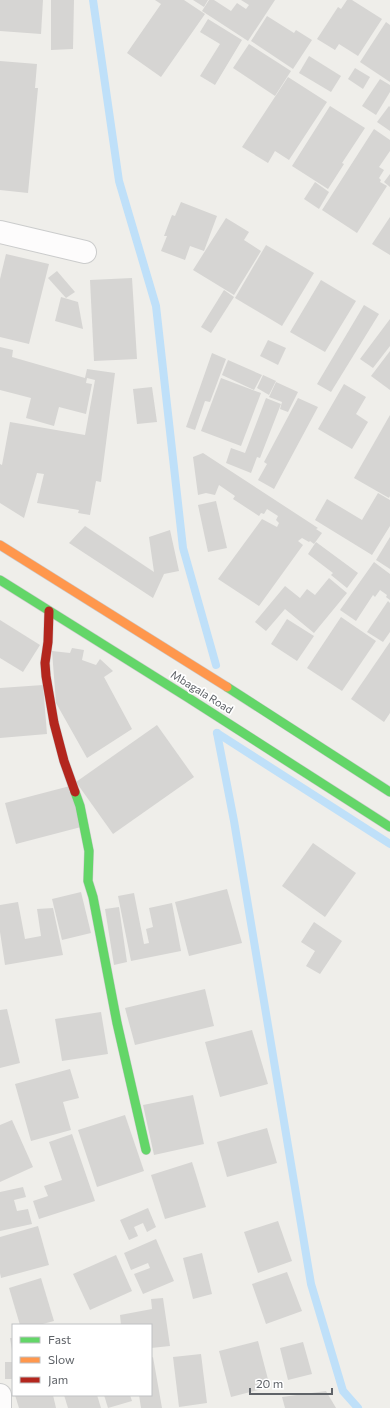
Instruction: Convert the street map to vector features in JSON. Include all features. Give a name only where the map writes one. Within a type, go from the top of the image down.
[{"type":"street","points":[[0,232],[85,252]]},
{"type":"street","name":"Mbagala Road","points":[[0,545],[204,672],[390,792]]},
{"type":"street","name":"Mbagala Road","points":[[0,580],[187,697],[390,827]]},
{"type":"street","points":[[49,611],[48,642],[45,663],[54,723],[64,761],[80,806],[89,852],[88,881],[94,897],[117,1023],[146,1150]]},
{"type":"street","points":[[0,1395],[0,1408]]},
{"type":"building","points":[[0,0],[43,0],[41,34],[0,31]]},
{"type":"building","points":[[51,0],[74,0],[73,49],[51,50]]},
{"type":"building","points":[[155,0],[184,0],[205,14],[161,77],[127,53],[161,4]]},
{"type":"building","points":[[193,0],[208,0],[204,7]]},
{"type":"building","points":[[209,0],[214,0],[231,11],[237,3],[246,9],[249,5],[241,0],[275,0],[248,41],[202,11]]},
{"type":"building","points":[[347,0],[352,0],[382,19],[358,56],[339,44],[335,50],[317,39],[338,7],[341,9]]},
{"type":"building","points":[[267,16],[294,33],[296,30],[312,40],[293,69],[251,41]]},
{"type":"building","points":[[208,19],[242,40],[215,85],[200,76],[220,44],[200,32]]},
{"type":"building","points":[[386,22],[390,25],[390,82],[360,62]]},
{"type":"building","points":[[249,44],[291,71],[275,96],[233,68]]},
{"type":"building","points":[[309,56],[341,76],[331,92],[299,73]]},
{"type":"building","points":[[0,61],[37,64],[35,88],[38,88],[28,193],[0,190]]},
{"type":"building","points":[[355,68],[370,77],[363,89],[348,79]]},
{"type":"building","points":[[288,77],[327,102],[289,160],[275,151],[268,163],[242,147]]},
{"type":"building","points":[[380,79],[390,85],[390,92],[376,115],[362,106]]},
{"type":"building","points":[[330,106],[365,128],[342,163],[344,164],[328,189],[292,166]]},
{"type":"building","points":[[389,106],[390,107],[390,131],[377,122]]},
{"type":"building","points":[[374,129],[390,140],[390,151],[379,167],[384,170],[379,178],[381,180],[380,182],[387,186],[357,233],[322,210]]},
{"type":"building","points":[[390,174],[390,187],[384,182]]},
{"type":"building","points":[[315,182],[329,192],[319,209],[304,199]]},
{"type":"building","points":[[181,202],[217,216],[204,251],[190,246],[185,260],[161,251],[167,236],[164,236],[172,215],[175,216]]},
{"type":"building","points":[[390,217],[390,255],[372,244]]},
{"type":"building","points":[[226,218],[249,232],[244,240],[261,251],[234,295],[193,270]]},
{"type":"building","points":[[266,245],[314,273],[282,326],[235,298]]},
{"type":"building","points":[[6,254],[49,264],[29,344],[0,337],[0,279]]},
{"type":"building","points":[[57,271],[75,292],[66,298],[48,278]]},
{"type":"building","points":[[132,278],[137,359],[94,361],[90,280]]},
{"type":"building","points":[[321,280],[356,301],[325,352],[290,332]]},
{"type":"building","points":[[224,290],[234,297],[211,333],[201,327]]},
{"type":"building","points":[[61,297],[78,302],[83,329],[55,321]]},
{"type":"building","points":[[364,305],[379,314],[331,392],[317,384]]},
{"type":"building","points":[[390,319],[390,346],[373,368],[360,359]]},
{"type":"building","points":[[268,340],[286,348],[278,365],[260,356]]},
{"type":"building","points":[[0,347],[13,350],[12,357],[85,378],[87,369],[115,373],[101,482],[96,481],[90,515],[78,513],[79,510],[37,503],[44,474],[37,473],[24,518],[0,503],[0,464],[2,465],[10,422],[85,435],[95,380],[87,378],[86,383],[92,384],[86,414],[59,407],[54,426],[26,418],[31,398],[0,390]]},
{"type":"building","points":[[390,351],[390,390],[371,376]]},
{"type":"building","points":[[212,353],[226,359],[210,402],[205,401],[195,430],[186,427]]},
{"type":"building","points":[[228,360],[262,375],[254,390],[222,375]]},
{"type":"building","points":[[263,375],[276,381],[269,395],[257,388]]},
{"type":"building","points":[[221,378],[261,393],[241,446],[201,431]]},
{"type":"building","points":[[276,382],[298,392],[288,412],[280,409],[282,402],[269,397]]},
{"type":"building","points":[[344,384],[366,397],[356,414],[368,422],[352,449],[318,429]]},
{"type":"building","points":[[152,387],[157,422],[137,424],[133,389]]},
{"type":"building","points":[[266,398],[281,404],[260,458],[257,457],[251,473],[226,463],[231,448],[245,453]]},
{"type":"building","points":[[298,398],[318,407],[274,489],[258,480],[267,464],[264,462]]},
{"type":"building","points":[[390,415],[390,496],[389,498],[354,478]]},
{"type":"building","points":[[203,453],[318,528],[316,529],[322,533],[314,544],[302,538],[298,541],[303,545],[259,606],[218,579],[262,519],[277,527],[279,523],[276,520],[278,516],[267,509],[264,514],[261,513],[259,516],[233,499],[235,496],[219,485],[215,495],[206,493],[198,495],[193,457]]},
{"type":"building","points":[[378,493],[390,500],[390,526],[372,555],[315,520],[327,499],[362,520]]},
{"type":"building","points":[[216,501],[227,548],[208,552],[198,505]]},
{"type":"building","points":[[85,526],[154,572],[149,537],[170,530],[179,571],[164,574],[153,598],[69,543]]},
{"type":"building","points":[[390,537],[390,569],[376,560]]},
{"type":"building","points":[[316,542],[358,573],[347,588],[331,575],[333,573],[308,554]]},
{"type":"building","points":[[374,562],[390,574],[390,600],[386,597],[387,595],[380,590],[375,597],[373,595],[356,621],[340,610]]},
{"type":"building","points":[[329,578],[347,593],[314,633],[285,609],[266,631],[255,622],[285,586],[300,598],[307,589],[315,595]]},
{"type":"building","points":[[388,601],[390,603],[390,632],[383,642],[367,632]]},
{"type":"building","points":[[341,617],[376,641],[342,691],[307,668]]},
{"type":"building","points":[[287,619],[314,636],[297,661],[271,644]]},
{"type":"building","points":[[0,620],[40,645],[23,672],[0,658]]},
{"type":"building","points":[[390,642],[390,713],[384,722],[351,699]]},
{"type":"building","points":[[72,648],[84,650],[82,660],[96,665],[100,659],[113,671],[104,677],[132,729],[87,758],[56,703],[52,651],[70,653]]},
{"type":"building","points":[[43,685],[47,734],[0,738],[0,688]]},
{"type":"building","points":[[157,725],[194,777],[113,834],[76,782]]},
{"type":"building","points":[[70,786],[81,827],[16,844],[5,803]]},
{"type":"building","points":[[313,843],[356,873],[325,917],[282,886]]},
{"type":"building","points":[[227,889],[242,943],[189,956],[175,902]]},
{"type":"building","points":[[81,892],[91,933],[62,940],[52,899]]},
{"type":"building","points":[[134,893],[144,944],[149,943],[146,929],[153,927],[149,908],[172,903],[181,951],[131,961],[118,896]]},
{"type":"building","points":[[18,902],[25,939],[41,936],[37,909],[53,908],[63,955],[5,965],[0,932],[0,905]]},
{"type":"building","points":[[119,907],[127,962],[114,965],[105,909]]},
{"type":"building","points":[[314,922],[342,941],[320,974],[306,966],[315,951],[301,942]]},
{"type":"building","points":[[205,989],[214,1026],[135,1045],[125,1008]]},
{"type":"building","points":[[7,1009],[20,1063],[0,1068],[0,1010]]},
{"type":"building","points":[[101,1012],[108,1054],[62,1061],[55,1019]]},
{"type":"building","points":[[252,1030],[268,1084],[220,1097],[205,1042]]},
{"type":"building","points":[[70,1069],[79,1098],[63,1102],[71,1130],[31,1141],[15,1084]]},
{"type":"building","points":[[193,1095],[204,1144],[154,1155],[143,1105]]},
{"type":"building","points":[[125,1115],[144,1171],[97,1187],[78,1130]]},
{"type":"building","points":[[12,1120],[33,1167],[0,1182],[0,1125]]},
{"type":"building","points":[[267,1128],[277,1163],[227,1177],[217,1142]]},
{"type":"building","points":[[72,1134],[95,1201],[39,1219],[33,1201],[48,1196],[44,1186],[62,1180],[49,1142]]},
{"type":"building","points":[[192,1162],[206,1207],[165,1219],[151,1175]]},
{"type":"building","points":[[23,1187],[26,1197],[14,1200],[17,1211],[28,1209],[32,1224],[0,1231],[0,1192]]},
{"type":"building","points":[[148,1208],[156,1227],[147,1232],[143,1223],[134,1227],[138,1236],[129,1240],[120,1220]]},
{"type":"building","points":[[278,1221],[292,1261],[258,1273],[244,1232]]},
{"type":"building","points":[[38,1226],[49,1265],[1,1278],[0,1237]]},
{"type":"building","points":[[156,1239],[174,1281],[143,1294],[134,1274],[150,1268],[148,1263],[131,1270],[124,1253]]},
{"type":"building","points":[[202,1253],[212,1294],[193,1299],[183,1258]]},
{"type":"building","points":[[116,1255],[132,1291],[90,1310],[73,1274]]},
{"type":"building","points":[[287,1272],[302,1311],[266,1324],[252,1284]]},
{"type":"building","points":[[41,1278],[54,1321],[43,1324],[20,1324],[9,1288]]},
{"type":"building","points":[[163,1298],[170,1346],[152,1348],[152,1324],[121,1324],[120,1315],[152,1309],[151,1299]]},
{"type":"building","points":[[10,1338],[12,1338],[12,1350]]},
{"type":"building","points":[[258,1341],[270,1387],[231,1397],[219,1351]]},
{"type":"building","points":[[303,1342],[312,1374],[288,1380],[280,1348]]},
{"type":"building","points":[[201,1354],[207,1403],[179,1407],[173,1357]]},
{"type":"building","points":[[152,1358],[162,1408],[141,1408],[139,1396],[152,1396]]},
{"type":"building","points":[[5,1362],[12,1362],[12,1379],[5,1379]]},
{"type":"building","points":[[326,1391],[336,1408],[285,1408],[282,1397]]},
{"type":"building","points":[[15,1396],[53,1396],[56,1408],[19,1408]]},
{"type":"building","points":[[64,1396],[97,1396],[101,1408],[68,1408]]},
{"type":"building","points":[[104,1396],[130,1396],[132,1401],[108,1408]]},
{"type":"waterway","points":[[93,0],[119,181],[156,306],[183,548],[216,665]]},
{"type":"waterway","points":[[217,733],[234,821],[311,1284],[343,1391],[358,1408]]},
{"type":"waterway","points":[[217,733],[390,844]]},
{"type":"traffic: fast","points":[[0,580],[187,697],[390,827]]},
{"type":"traffic: fast","points":[[227,687],[390,792]]},
{"type":"traffic: fast","points":[[75,792],[80,806],[89,851],[88,881],[93,897],[117,1023],[146,1150]]},
{"type":"traffic: slow","points":[[0,545],[227,687]]},
{"type":"traffic: jam","points":[[49,611],[48,642],[45,663],[46,676],[54,723],[64,761],[75,792]]}]
